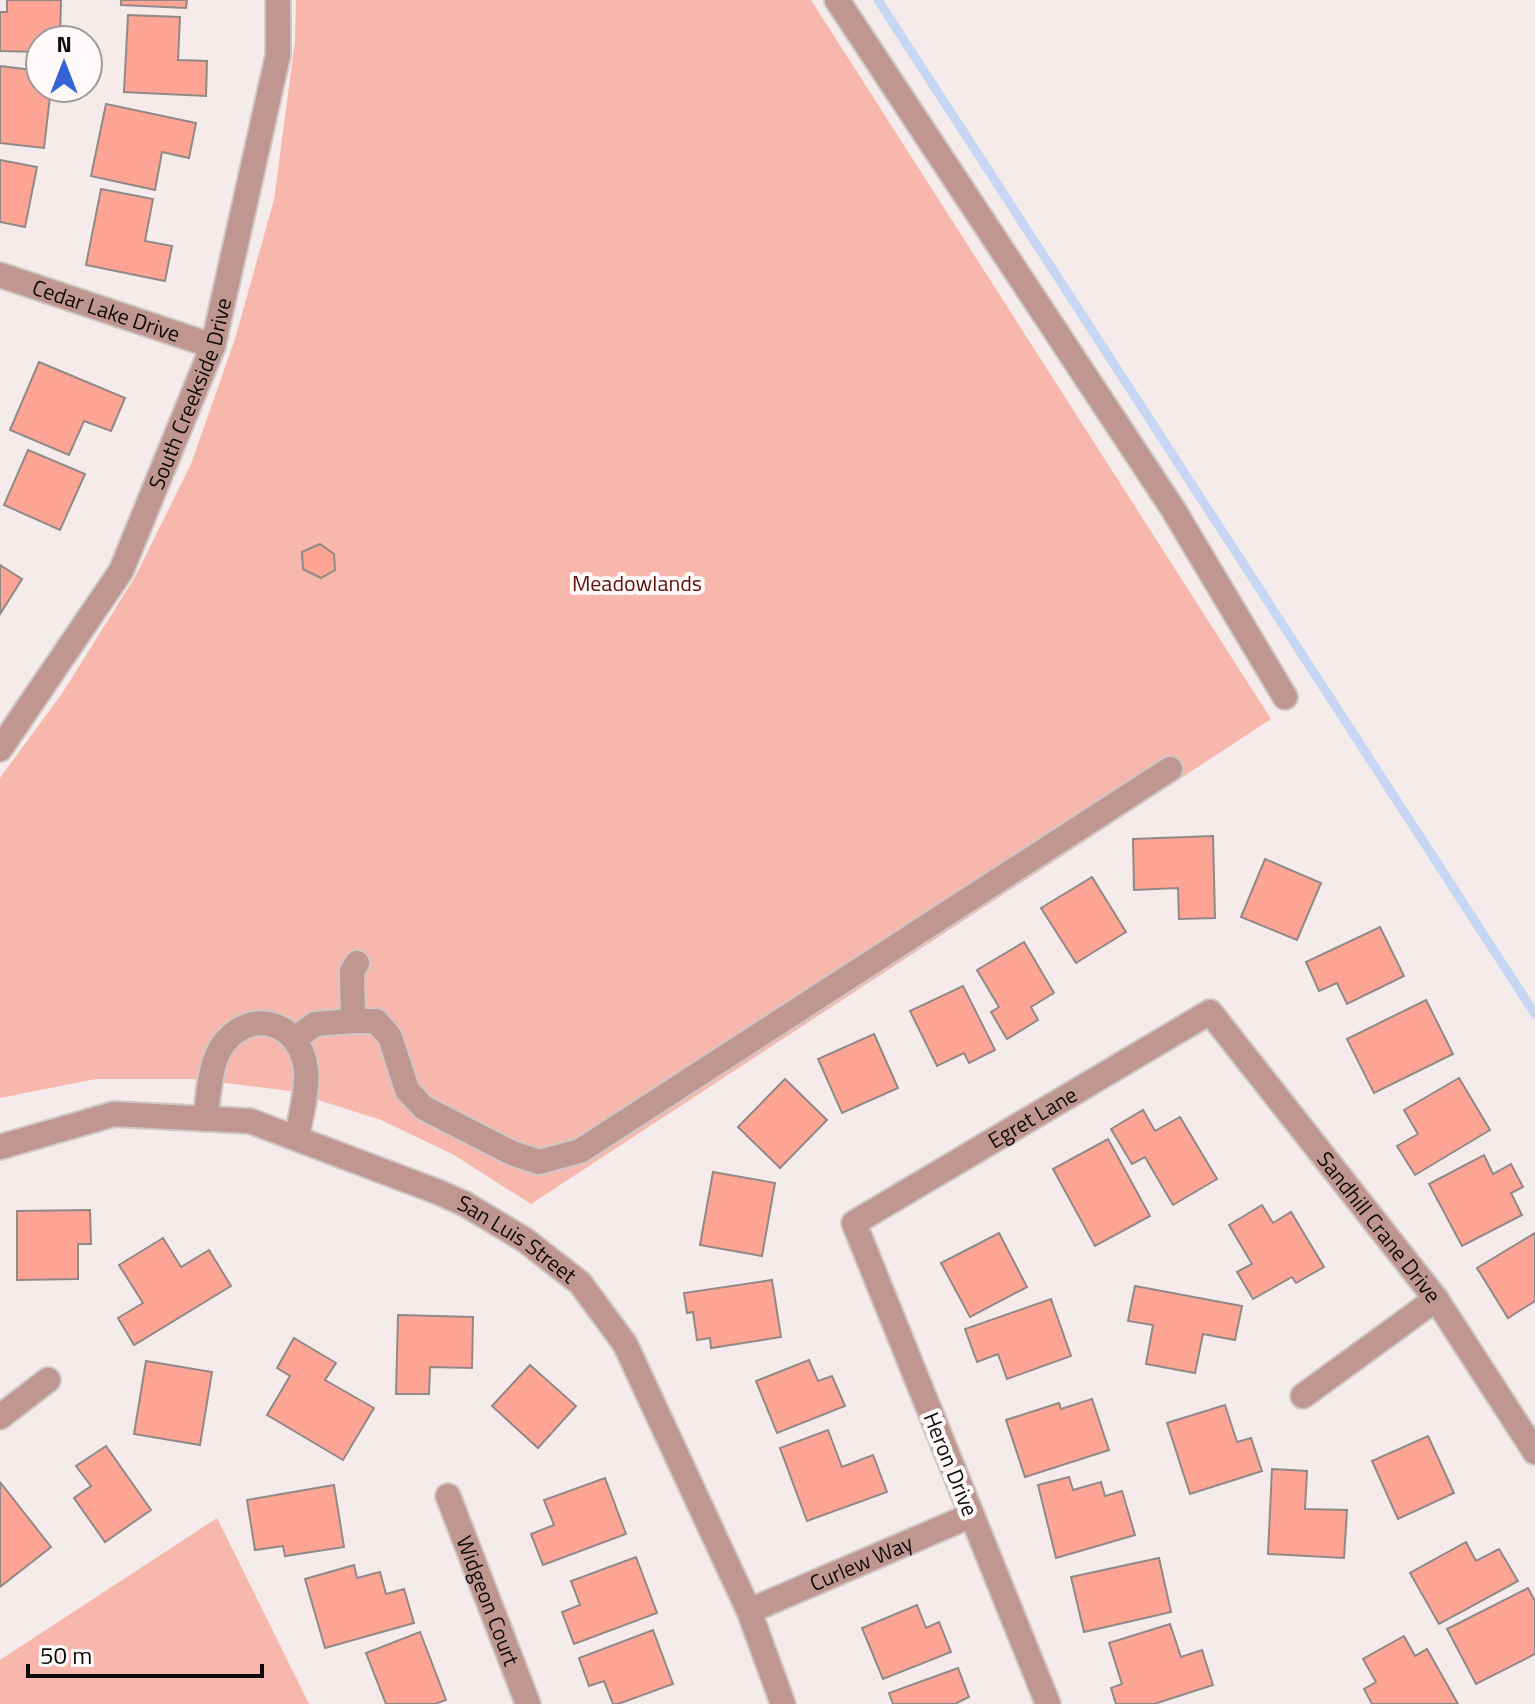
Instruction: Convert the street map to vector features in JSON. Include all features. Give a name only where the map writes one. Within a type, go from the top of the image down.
[{"type":"street","name":"South Creekside Drive","points":[[0,749],[121,571],[213,346],[278,55],[278,0]]},
{"type":"street","points":[[837,0],[1173,509],[1285,697]]},
{"type":"street","name":"Cedar Lake Drive","points":[[0,275],[213,346]]},
{"type":"street","points":[[295,1039],[315,1024],[376,1021],[390,1037],[407,1090],[424,1108],[512,1153],[539,1162],[580,1151],[1170,769]]},
{"type":"street","points":[[353,1021],[352,971],[357,963]]},
{"type":"street","name":"Egret Lane","points":[[854,1223],[1210,1012]]},
{"type":"street","name":"Sandhill Crane Drive","points":[[1210,1012],[1436,1299],[1535,1452]]},
{"type":"street","points":[[205,1119],[213,1068],[220,1049],[230,1036],[253,1023],[269,1023],[284,1029],[295,1039],[306,1069],[297,1138]]},
{"type":"street","name":"San Luis Street","points":[[0,1147],[114,1114],[250,1121],[465,1204],[525,1240],[580,1283],[625,1344],[749,1611],[783,1704]]},
{"type":"street","name":"Heron Drive","points":[[854,1223],[1048,1704]]},
{"type":"street","points":[[1303,1396],[1436,1299]]},
{"type":"street","points":[[0,1417],[48,1380]]},
{"type":"street","name":"Widgeon Court","points":[[448,1496],[528,1704]]},
{"type":"street","name":"Curlew Way","points":[[749,1611],[972,1515]]},
{"type":"green space","name":"Meadowlands","points":[[296,0],[811,0],[1271,719],[531,1204],[454,1155],[381,1120],[290,1091],[192,1079],[96,1079],[0,1098],[0,778],[63,692],[135,577],[191,464],[235,339],[274,200],[295,41]]},
{"type":"green space","points":[[217,1518],[309,1704],[0,1704],[0,1660]]},
{"type":"building","points":[[7,0],[61,0],[60,24],[24,24],[24,52],[0,51],[0,12],[7,12]]},
{"type":"building","points":[[121,0],[187,0],[186,8],[121,5]]},
{"type":"building","points":[[128,15],[180,17],[178,60],[207,61],[206,96],[124,92]]},
{"type":"building","points":[[0,66],[24,69],[24,104],[49,104],[44,148],[0,143]]},
{"type":"building","points":[[106,104],[196,123],[189,158],[162,152],[155,190],[91,176]]},
{"type":"building","points":[[0,160],[37,167],[25,227],[0,222]]},
{"type":"building","points":[[101,189],[153,199],[145,241],[172,246],[165,281],[86,265]]},
{"type":"building","points":[[39,362],[125,398],[111,431],[84,421],[69,455],[10,430]]},
{"type":"building","points":[[28,450],[85,474],[60,530],[4,505]]},
{"type":"building","points":[[320,544],[334,554],[335,570],[321,578],[303,569],[302,552]]},
{"type":"building","points":[[0,565],[22,579],[0,614]]},
{"type":"building","points":[[1213,836],[1215,918],[1179,919],[1178,888],[1134,890],[1133,839]]},
{"type":"building","points":[[1265,859],[1321,883],[1297,940],[1241,917]]},
{"type":"building","points":[[1092,877],[1126,932],[1076,963],[1041,908]]},
{"type":"building","points":[[1380,927],[1404,976],[1347,1004],[1337,983],[1319,991],[1306,962]]},
{"type":"building","points":[[1024,942],[1054,993],[1031,1007],[1038,1020],[1007,1039],[991,1012],[999,1007],[977,970]]},
{"type":"building","points":[[963,986],[995,1050],[969,1063],[964,1053],[937,1066],[910,1011]]},
{"type":"building","points":[[1426,1000],[1453,1054],[1374,1093],[1347,1039]]},
{"type":"building","points":[[874,1034],[898,1088],[842,1113],[818,1059]]},
{"type":"building","points":[[1459,1078],[1490,1130],[1415,1175],[1397,1146],[1418,1134],[1404,1110]]},
{"type":"building","points":[[785,1079],[827,1120],[780,1168],[738,1127]]},
{"type":"building","points":[[1143,1110],[1155,1131],[1180,1117],[1217,1179],[1173,1205],[1145,1157],[1132,1164],[1111,1129]]},
{"type":"building","points":[[1108,1139],[1150,1216],[1095,1246],[1053,1169]]},
{"type":"building","points":[[1484,1155],[1493,1174],[1511,1164],[1523,1187],[1511,1193],[1522,1215],[1462,1246],[1429,1184]]},
{"type":"building","points":[[713,1172],[775,1183],[762,1256],[700,1245]]},
{"type":"building","points":[[1262,1205],[1273,1223],[1291,1212],[1324,1267],[1296,1283],[1292,1277],[1253,1299],[1237,1272],[1252,1264],[1229,1225]]},
{"type":"building","points":[[90,1210],[91,1244],[78,1244],[78,1279],[17,1280],[17,1211]]},
{"type":"building","points":[[999,1233],[1027,1287],[970,1317],[941,1263]]},
{"type":"building","points":[[1535,1233],[1535,1301],[1508,1318],[1477,1268]]},
{"type":"building","points":[[163,1238],[181,1267],[209,1250],[231,1286],[134,1345],[118,1318],[143,1303],[119,1265]]},
{"type":"building","points":[[772,1280],[781,1337],[711,1348],[710,1338],[697,1340],[693,1312],[687,1313],[684,1293]]},
{"type":"building","points":[[1135,1286],[1242,1306],[1235,1340],[1203,1334],[1195,1373],[1146,1364],[1153,1325],[1128,1321]]},
{"type":"building","points":[[1051,1299],[1071,1356],[1007,1379],[998,1354],[977,1362],[965,1329]]},
{"type":"building","points":[[398,1315],[473,1317],[472,1368],[430,1367],[429,1394],[396,1394]]},
{"type":"building","points":[[294,1338],[336,1363],[325,1380],[374,1408],[343,1460],[267,1415],[290,1376],[277,1368]]},
{"type":"building","points":[[809,1360],[818,1381],[832,1376],[845,1406],[777,1433],[756,1381]]},
{"type":"building","points":[[146,1361],[212,1372],[200,1445],[134,1434]]},
{"type":"building","points":[[530,1365],[576,1406],[538,1448],[492,1406]]},
{"type":"building","points":[[1092,1399],[1109,1450],[1025,1477],[1006,1420],[1059,1403],[1061,1409]]},
{"type":"building","points":[[1225,1405],[1237,1442],[1251,1438],[1262,1471],[1190,1494],[1167,1423]]},
{"type":"building","points":[[828,1430],[842,1467],[873,1455],[887,1492],[807,1521],[780,1448]]},
{"type":"building","points":[[1428,1436],[1454,1493],[1398,1519],[1372,1461]]},
{"type":"building","points":[[106,1446],[151,1510],[105,1542],[74,1498],[91,1486],[76,1466]]},
{"type":"building","points":[[1272,1469],[1307,1471],[1305,1509],[1347,1510],[1344,1558],[1268,1554]]},
{"type":"building","points":[[1069,1477],[1073,1490],[1101,1482],[1105,1496],[1122,1491],[1135,1535],[1056,1558],[1038,1485]]},
{"type":"building","points":[[605,1478],[626,1534],[543,1565],[531,1534],[554,1525],[544,1500]]},
{"type":"building","points":[[0,1482],[51,1547],[0,1587]]},
{"type":"building","points":[[334,1485],[344,1547],[285,1556],[283,1546],[255,1550],[247,1500]]},
{"type":"building","points":[[1466,1542],[1476,1561],[1499,1549],[1518,1581],[1439,1624],[1410,1573]]},
{"type":"building","points":[[636,1557],[657,1613],[574,1644],[562,1612],[580,1605],[571,1581]]},
{"type":"building","points":[[1159,1558],[1171,1612],[1084,1632],[1071,1577]]},
{"type":"building","points":[[354,1565],[357,1578],[380,1572],[386,1594],[404,1589],[414,1623],[325,1648],[305,1579]]},
{"type":"building","points":[[1528,1588],[1535,1601],[1535,1654],[1476,1684],[1447,1629]]},
{"type":"building","points":[[917,1605],[926,1628],[939,1622],[951,1652],[883,1679],[862,1628]]},
{"type":"building","points":[[1170,1624],[1181,1657],[1202,1650],[1213,1685],[1154,1704],[1116,1704],[1111,1688],[1122,1684],[1109,1643]]},
{"type":"building","points":[[653,1630],[673,1684],[618,1704],[613,1704],[604,1681],[589,1686],[579,1658]]},
{"type":"building","points":[[420,1632],[446,1700],[435,1704],[386,1704],[366,1653]]},
{"type":"building","points":[[1404,1636],[1415,1656],[1427,1649],[1458,1704],[1372,1704],[1364,1689],[1376,1682],[1363,1659]]},
{"type":"building","points":[[958,1668],[969,1697],[955,1704],[893,1704],[889,1693]]},
{"type":"waterway","points":[[878,0],[1535,1014]]}]
